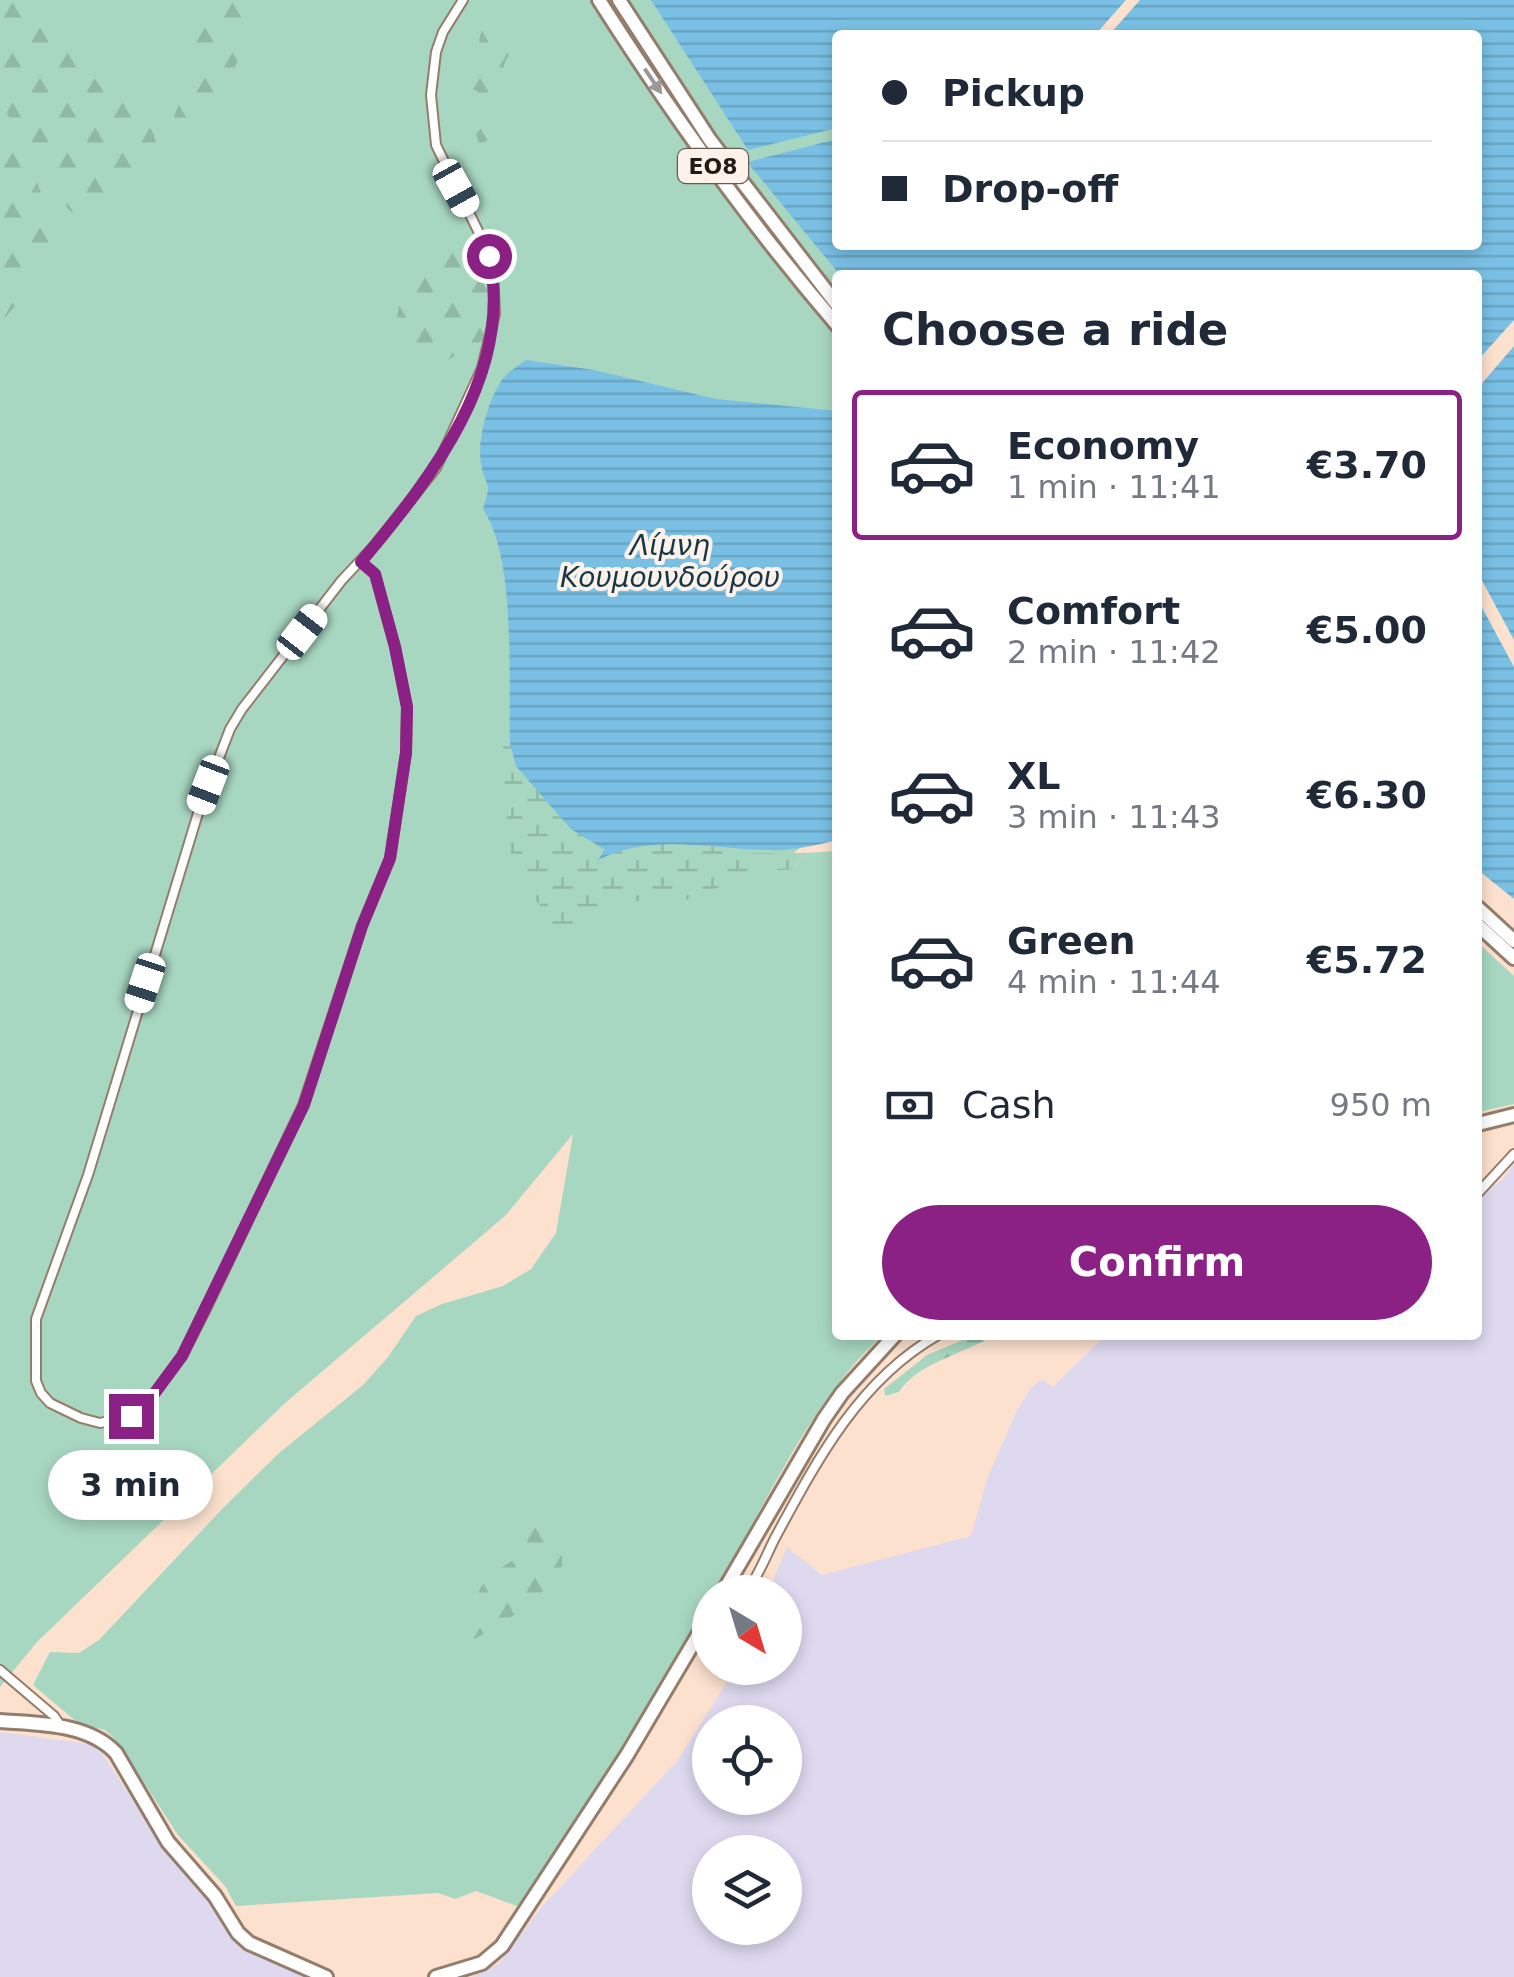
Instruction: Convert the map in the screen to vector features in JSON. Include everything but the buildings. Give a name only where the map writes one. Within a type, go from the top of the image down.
[{"type":"highway","name":"ΕΟ8","points":[[599,0],[746,210],[832,318]]},
{"type":"highway","name":"ΕΟ8","points":[[620,0],[719,152],[832,298]]},
{"type":"highway","points":[[1482,912],[1514,941]]},
{"type":"highway","points":[[1482,929],[1514,958]]},
{"type":"highway","points":[[1482,1123],[1514,1115]]},
{"type":"highway","points":[[733,1575],[824,1419],[842,1393],[891,1340]]},
{"type":"highway","points":[[436,1977],[482,1962],[502,1946],[627,1755],[692,1646]]},
{"type":"highway","points":[[0,1721],[94,1735],[116,1753],[168,1842],[214,1896],[238,1933],[261,1949],[326,1977]]},
{"type":"street","points":[[361,562],[375,574],[407,707],[406,753],[390,858],[362,926],[304,1105],[182,1356],[154,1394],[131,1416],[100,1423],[66,1410],[41,1393],[36,1381],[34,1334],[43,1296],[88,1175],[199,810],[230,729],[342,580],[436,468],[482,368],[496,314],[489,256],[436,145],[432,70],[440,42],[463,0]]},
{"type":"street","points":[[1482,1189],[1514,1154]]},
{"type":"street","points":[[755,1575],[845,1419],[895,1364],[931,1340]]},
{"type":"street","points":[[0,1670],[54,1716],[62,1728]]},
{"type":"shaded area","points":[[1514,1163],[1514,1977],[472,1977],[499,1963],[540,1909],[677,1761],[692,1737],[692,1815],[802,1815],[802,1705],[713,1705],[725,1685],[802,1685],[802,1575],[775,1575],[787,1547],[822,1575],[971,1536],[987,1479],[1031,1388],[1042,1379],[1053,1387],[1101,1340],[1482,1340],[1482,1195],[1503,1179]]},
{"type":"shaded area","points":[[0,1732],[97,1745],[141,1813],[235,1934],[313,1977],[0,1977]]},
{"type":"green space","points":[[0,0],[762,0],[832,86],[832,250],[865,250],[972,270],[832,270],[832,823],[777,866],[793,869],[805,853],[832,851],[832,1340],[878,1340],[833,1390],[811,1422],[725,1575],[692,1575],[692,1634],[522,1908],[476,1891],[455,1899],[438,1893],[236,1906],[225,1886],[178,1835],[116,1740],[105,1730],[78,1723],[33,1685],[50,1652],[79,1653],[99,1640],[279,1453],[363,1385],[416,1316],[503,1286],[531,1269],[556,1233],[573,1134],[505,1216],[284,1404],[37,1642],[0,1687]]},
{"type":"green space","points":[[0,0],[31,0],[41,23],[56,31],[99,84],[117,89],[152,127],[156,144],[145,171],[115,196],[80,217],[60,197],[52,171],[28,154],[20,143],[0,101]]},
{"type":"green space","points":[[197,0],[264,0],[259,24],[246,41],[214,105],[192,132],[165,150],[196,62],[189,36]]},
{"type":"green space","points":[[494,14],[503,21],[516,18],[526,22],[503,69],[504,104],[489,121],[495,137],[479,144],[476,134],[481,128],[471,116],[481,98],[476,90],[465,90],[485,68],[479,40]]},
{"type":"green space","points":[[0,129],[34,173],[52,224],[43,272],[0,324]]},
{"type":"green space","points":[[474,233],[487,286],[484,340],[422,374],[393,339],[400,300],[447,235]]},
{"type":"green space","points":[[502,728],[521,732],[626,849],[681,840],[749,853],[805,853],[793,869],[757,872],[679,903],[624,903],[582,925],[554,926],[513,860],[506,813]]},
{"type":"green space","points":[[1482,947],[1514,976],[1514,1104],[1482,1111]]},
{"type":"green space","points":[[963,1340],[985,1340],[930,1366],[899,1392],[885,1396],[884,1389],[927,1355]]},
{"type":"green space","points":[[551,1514],[562,1555],[556,1578],[500,1625],[460,1643],[451,1636],[470,1626],[480,1606],[479,1590],[483,1584],[515,1558],[530,1534]]},
{"type":"water","points":[[651,0],[1126,0],[1099,30],[832,30],[832,129],[748,150]]},
{"type":"water","points":[[1140,0],[1514,0],[1514,320],[1482,356],[1482,270],[836,270],[747,162],[832,140],[832,250],[1482,250],[1482,30],[1113,30]]},
{"type":"water","points":[[1514,346],[1514,640],[1482,580],[1482,383]]},
{"type":"water","name":"Λίμνη Κουμουνδούρου","points":[[526,360],[594,370],[716,399],[832,411],[832,841],[776,850],[659,845],[617,852],[597,861],[605,850],[571,829],[516,766],[510,744],[506,589],[494,531],[483,509],[488,488],[480,454],[488,409],[507,374]]},
{"type":"water","points":[[1482,607],[1514,667],[1514,899],[1482,873]]},
{"type":"route","points":[[131,1416],[154,1394],[182,1356],[304,1105],[341,986],[390,858],[406,753],[407,707],[375,574],[361,562],[436,468],[472,395],[496,314],[489,256]]}]
